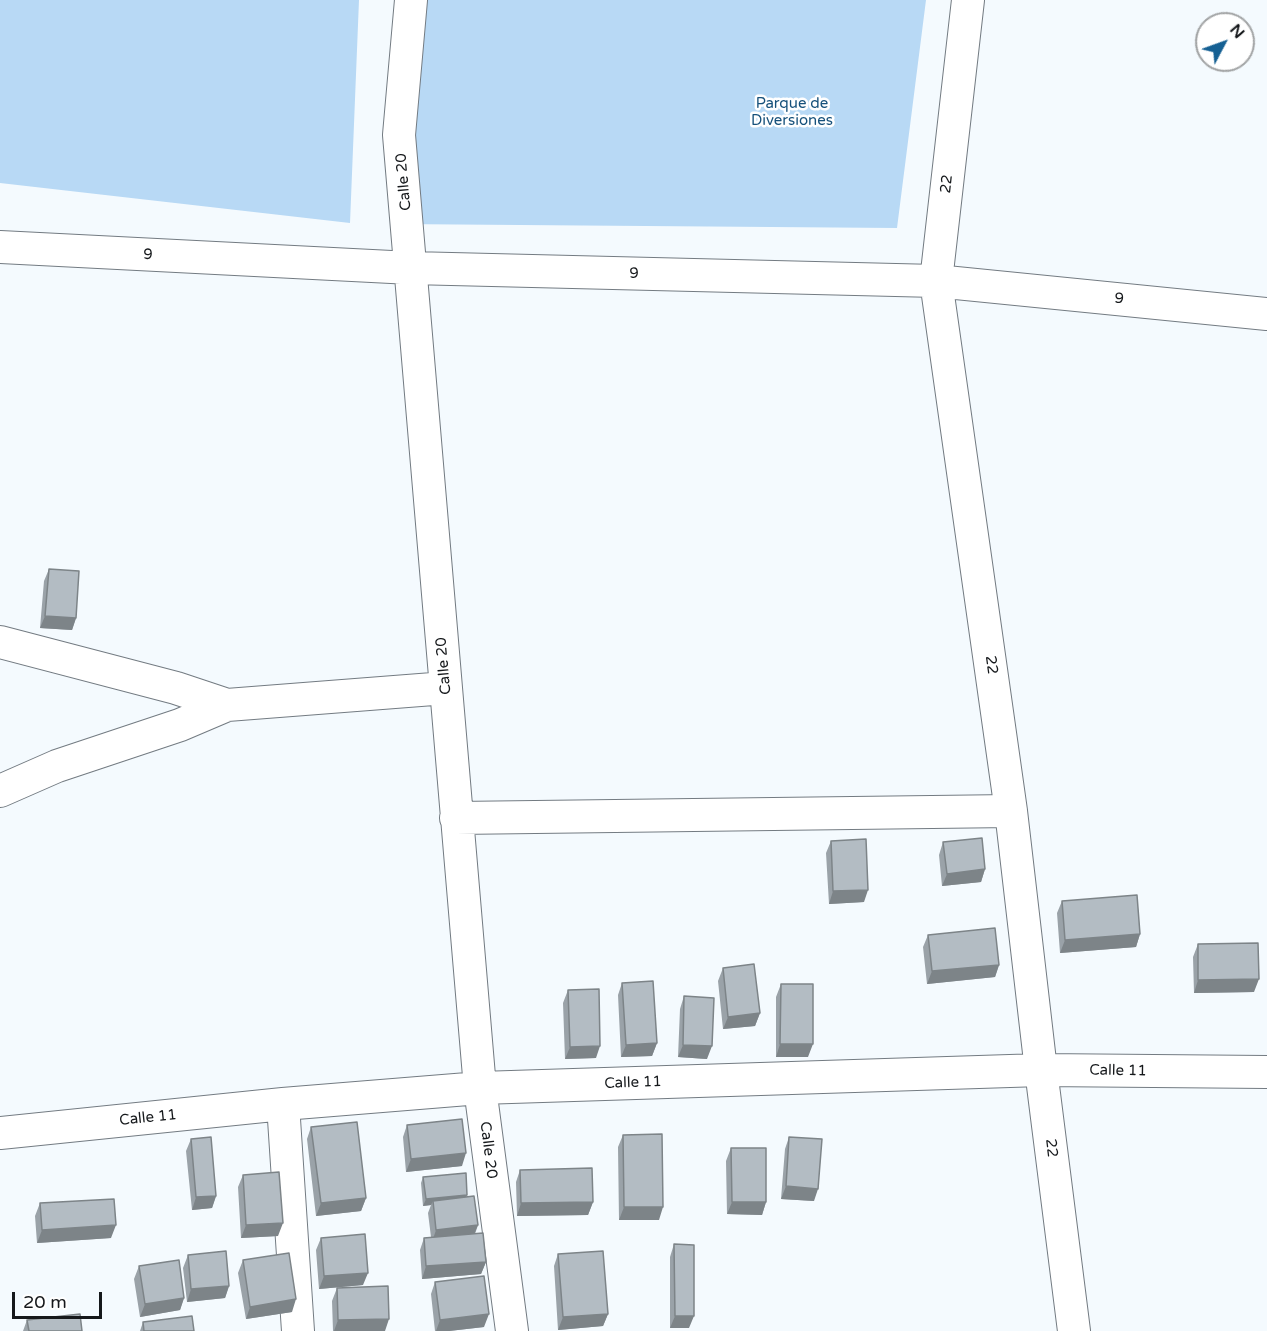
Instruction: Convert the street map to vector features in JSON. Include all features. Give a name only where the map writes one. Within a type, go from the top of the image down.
[{"type":"street","name":"Calle 20","points":[[411,0],[399,135],[480,1088],[512,1331]]},
{"type":"street","name":"22","points":[[968,0],[936,281],[1011,811],[1074,1331]]},
{"type":"street","name":"9","points":[[0,247],[411,268],[936,281],[1267,314]]},
{"type":"street","points":[[0,642],[176,688],[227,705]]},
{"type":"street","points":[[0,791],[57,765],[180,725],[227,705],[446,688]]},
{"type":"street","points":[[456,819],[1011,811]]},
{"type":"street","name":"Calle 11","points":[[0,1132],[283,1104],[480,1088],[1041,1070],[1267,1072]]},
{"type":"street","points":[[283,1104],[298,1331]]},
{"type":"green space","points":[[0,0],[359,0],[350,223],[0,183]]},
{"type":"green space","name":"Parque de Diversiones","points":[[421,0],[926,0],[897,228],[394,224]]},
{"type":"building","points":[[49,569],[79,571],[76,618],[45,616]]},
{"type":"building","points":[[982,838],[985,869],[947,874],[943,842]]},
{"type":"building","points":[[866,839],[868,890],[833,891],[831,841]]},
{"type":"building","points":[[1137,895],[1140,934],[1065,940],[1062,901]]},
{"type":"building","points":[[995,928],[999,965],[932,971],[928,935]]},
{"type":"building","points":[[1258,943],[1259,979],[1198,980],[1198,944]]},
{"type":"building","points":[[754,964],[760,1013],[728,1017],[723,968]]},
{"type":"building","points":[[653,981],[657,1043],[626,1045],[622,983]]},
{"type":"building","points":[[781,984],[813,984],[813,1044],[780,1044]]},
{"type":"building","points":[[599,989],[600,1046],[570,1047],[568,990]]},
{"type":"building","points":[[684,996],[714,998],[712,1046],[683,1045]]},
{"type":"building","points":[[462,1119],[466,1153],[411,1159],[407,1125]]},
{"type":"building","points":[[357,1122],[366,1198],[321,1203],[311,1127]]},
{"type":"building","points":[[662,1134],[663,1207],[624,1207],[623,1135]]},
{"type":"building","points":[[211,1137],[216,1196],[196,1197],[191,1139]]},
{"type":"building","points":[[789,1137],[822,1139],[818,1189],[786,1186]]},
{"type":"building","points":[[731,1148],[766,1148],[766,1202],[732,1202]]},
{"type":"building","points":[[592,1168],[593,1202],[521,1203],[520,1170]]},
{"type":"building","points":[[279,1172],[283,1223],[246,1225],[243,1175]]},
{"type":"building","points":[[466,1173],[467,1195],[426,1199],[423,1177]]},
{"type":"building","points":[[474,1196],[478,1225],[436,1230],[433,1201]]},
{"type":"building","points":[[114,1199],[116,1225],[42,1230],[40,1203]]},
{"type":"building","points":[[483,1233],[486,1262],[426,1266],[424,1238]]},
{"type":"building","points":[[365,1234],[368,1273],[324,1276],[321,1238]]},
{"type":"building","points":[[674,1244],[694,1245],[694,1316],[675,1316]]},
{"type":"building","points":[[226,1251],[229,1286],[191,1289],[188,1255]]},
{"type":"building","points":[[603,1251],[608,1314],[563,1317],[558,1254]]},
{"type":"building","points":[[289,1253],[296,1299],[250,1307],[243,1260]]},
{"type":"building","points":[[179,1260],[184,1298],[145,1304],[139,1266]]},
{"type":"building","points":[[484,1276],[489,1314],[440,1320],[435,1282]]},
{"type":"building","points":[[388,1286],[389,1319],[338,1320],[337,1288]]},
{"type":"building","points":[[80,1314],[82,1331],[29,1331],[27,1320]]},
{"type":"building","points":[[192,1316],[194,1331],[144,1331],[143,1322]]}]
